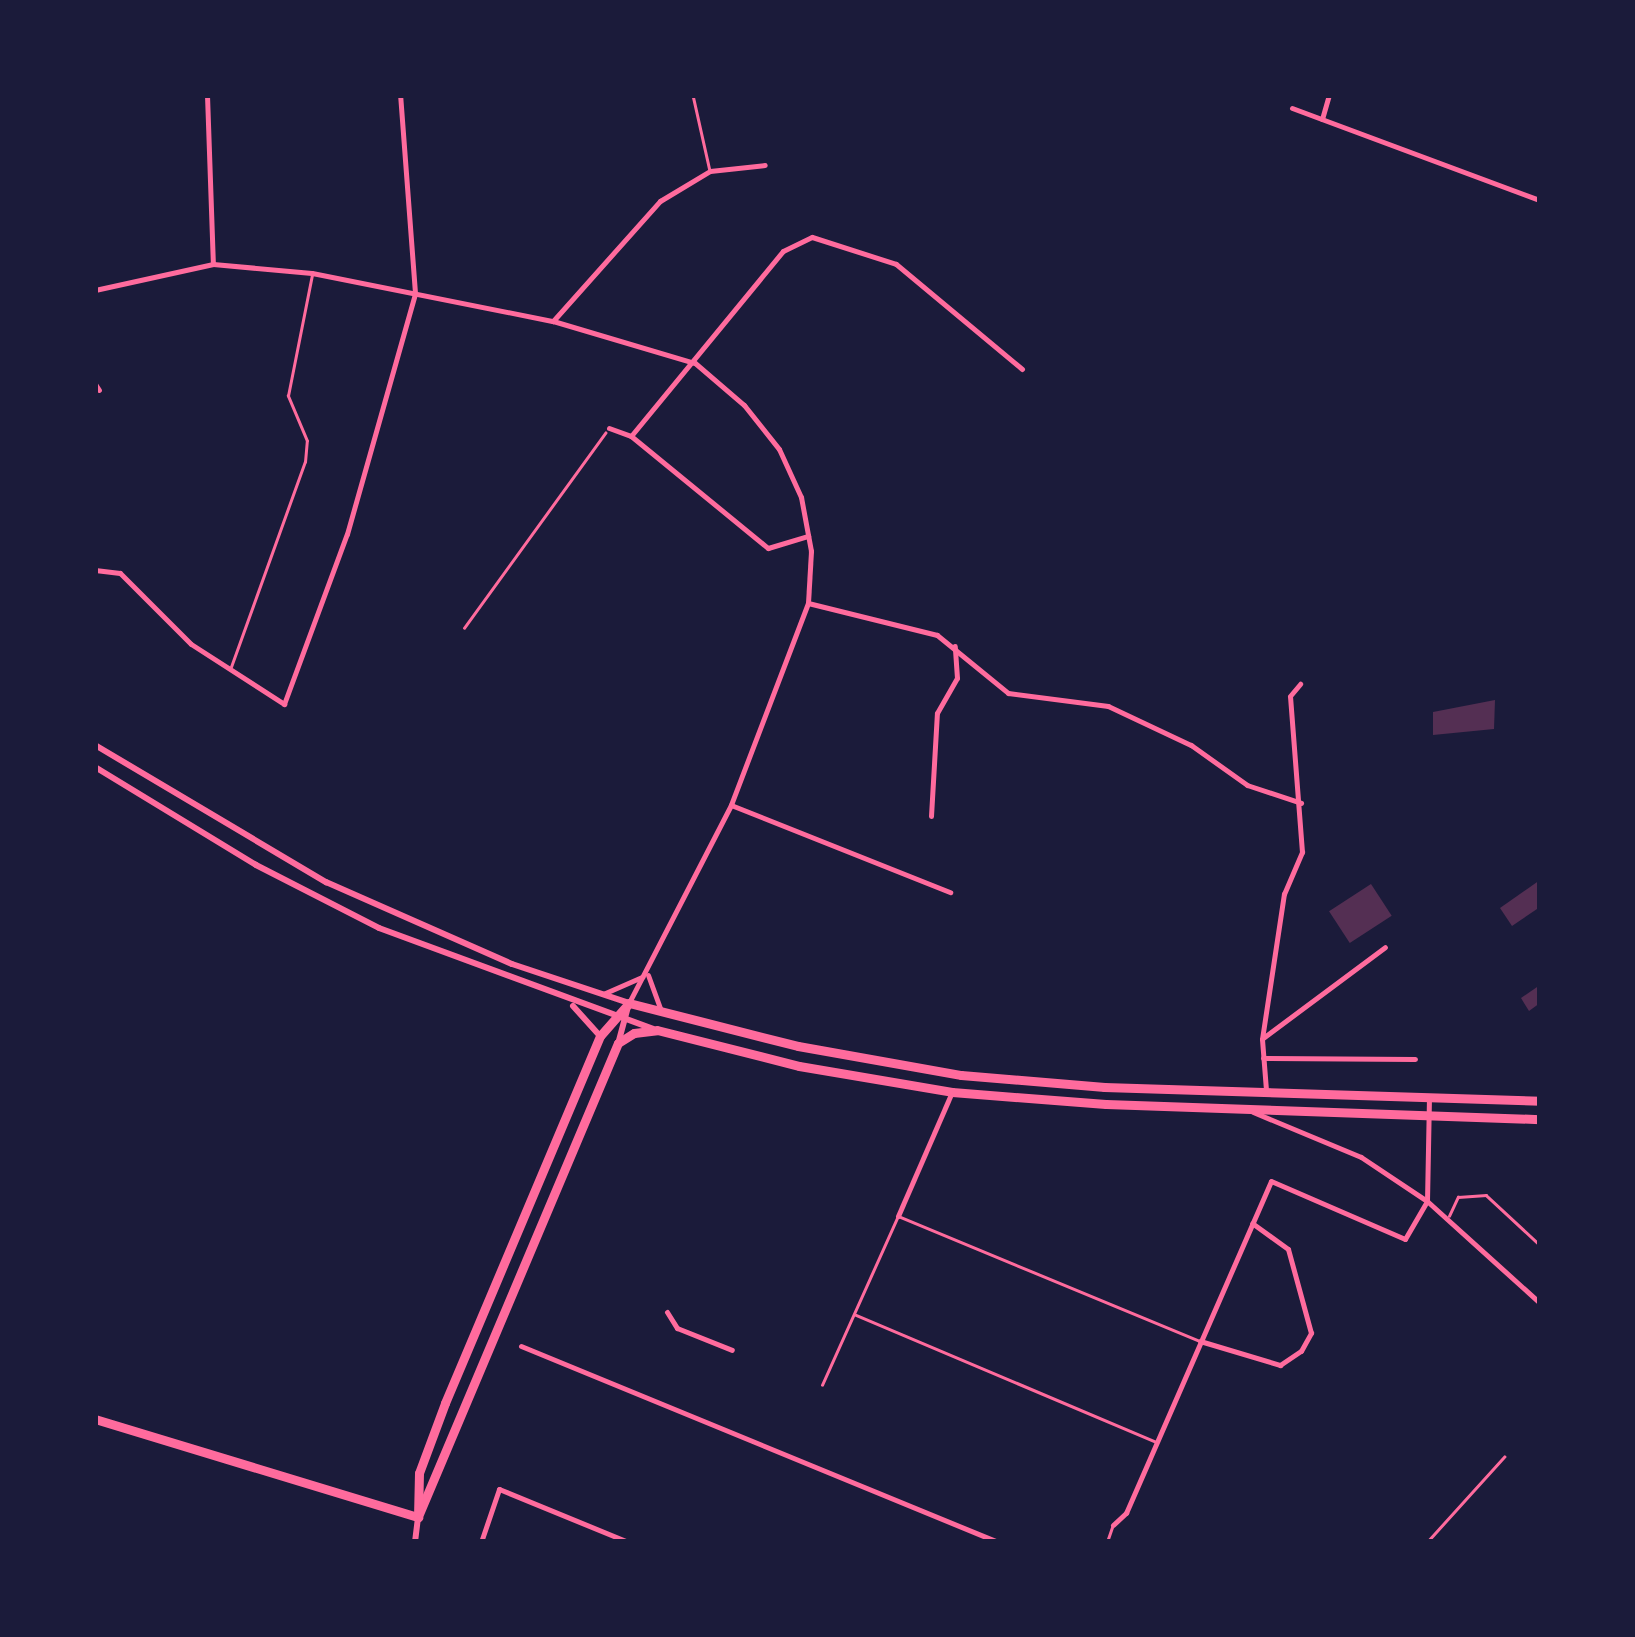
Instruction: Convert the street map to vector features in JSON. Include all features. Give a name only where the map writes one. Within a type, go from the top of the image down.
[{"type":"main road","points":[[418,1517],[420,1474],[436,1427],[600,1036],[619,1019],[629,1003],[663,1014],[948,1074],[1104,1087],[1429,1094],[1540,1101]]},
{"type":"main road","points":[[418,1517],[618,1043],[657,1030],[800,1066],[952,1092],[1540,1119]]},
{"type":"main road","points":[[95,1418],[418,1517]]},
{"type":"street","points":[[207,95],[213,264]]},
{"type":"street","points":[[95,570],[120,573],[190,644],[284,704],[347,534],[415,293],[400,95]]},
{"type":"street","points":[[474,95],[521,95]]},
{"type":"street","points":[[1322,119],[1329,95]]},
{"type":"street","points":[[1292,108],[1540,200]]},
{"type":"street","points":[[553,321],[637,220],[710,171],[765,165]]},
{"type":"street","points":[[630,436],[696,363],[783,251],[812,237],[896,264],[1022,369]]},
{"type":"street","points":[[95,290],[213,264],[312,273],[553,321],[696,363],[744,405],[779,449],[801,496],[808,536],[808,603],[730,805],[648,972],[619,1019],[618,1043]]},
{"type":"street","points":[[95,408],[95,429]]},
{"type":"street","points":[[610,428],[630,436],[768,548],[808,536]]},
{"type":"street","points":[[808,603],[954,643],[1008,693],[1108,706],[1191,745],[1247,785],[1302,803]]},
{"type":"street","points":[[931,816],[937,714],[957,678],[954,643]]},
{"type":"street","points":[[1266,1090],[1262,1039],[1284,894],[1302,852],[1302,803],[1290,696],[1300,684]]},
{"type":"street","points":[[95,745],[326,882],[447,938],[629,1003]]},
{"type":"street","points":[[95,767],[325,901],[569,1002],[657,1030]]},
{"type":"street","points":[[730,805],[950,892]]},
{"type":"street","points":[[1262,1039],[1385,948]]},
{"type":"street","points":[[602,994],[623,990],[648,972]]},
{"type":"street","points":[[648,972],[650,993],[663,1014]]},
{"type":"street","points":[[569,1002],[600,1036]]},
{"type":"street","points":[[1263,1058],[1415,1059]]},
{"type":"street","points":[[898,1216],[952,1092]]},
{"type":"street","points":[[1114,1525],[1126,1513],[1270,1182],[1405,1239],[1427,1201],[1429,1094]]},
{"type":"street","points":[[1236,1107],[1362,1156],[1427,1201],[1540,1302]]},
{"type":"street","points":[[1199,1340],[1280,1365],[1301,1351],[1311,1333],[1288,1249],[1252,1223]]},
{"type":"street","points":[[667,1312],[677,1328],[732,1350]]},
{"type":"street","points":[[521,1346],[998,1542]]},
{"type":"street","points":[[481,1542],[499,1489],[628,1542]]},
{"type":"street","points":[[415,1542],[418,1517]]},
{"type":"lane","points":[[693,95],[710,171]]},
{"type":"lane","points":[[231,668],[305,462],[307,441],[288,396],[312,273]]},
{"type":"lane","points":[[1448,1219],[1458,1197],[1486,1196],[1540,1244]]},
{"type":"lane","points":[[822,1385],[898,1216],[1199,1340]]},
{"type":"lane","points":[[855,1314],[1156,1442]]},
{"type":"lane","points":[[1427,1542],[1504,1456]]},
{"type":"lane","points":[[1107,1542],[1114,1525]]},
{"type":"path","points":[[464,628],[610,428]]},
{"type":"building","points":[[1495,700],[1494,729],[1433,735],[1433,712]]},
{"type":"building","points":[[1540,880],[1540,907],[1512,926],[1500,908]]},
{"type":"building","points":[[1371,884],[1392,916],[1350,943],[1329,911]]},
{"type":"building","points":[[1540,985],[1540,1003],[1529,1011],[1521,998]]}]
